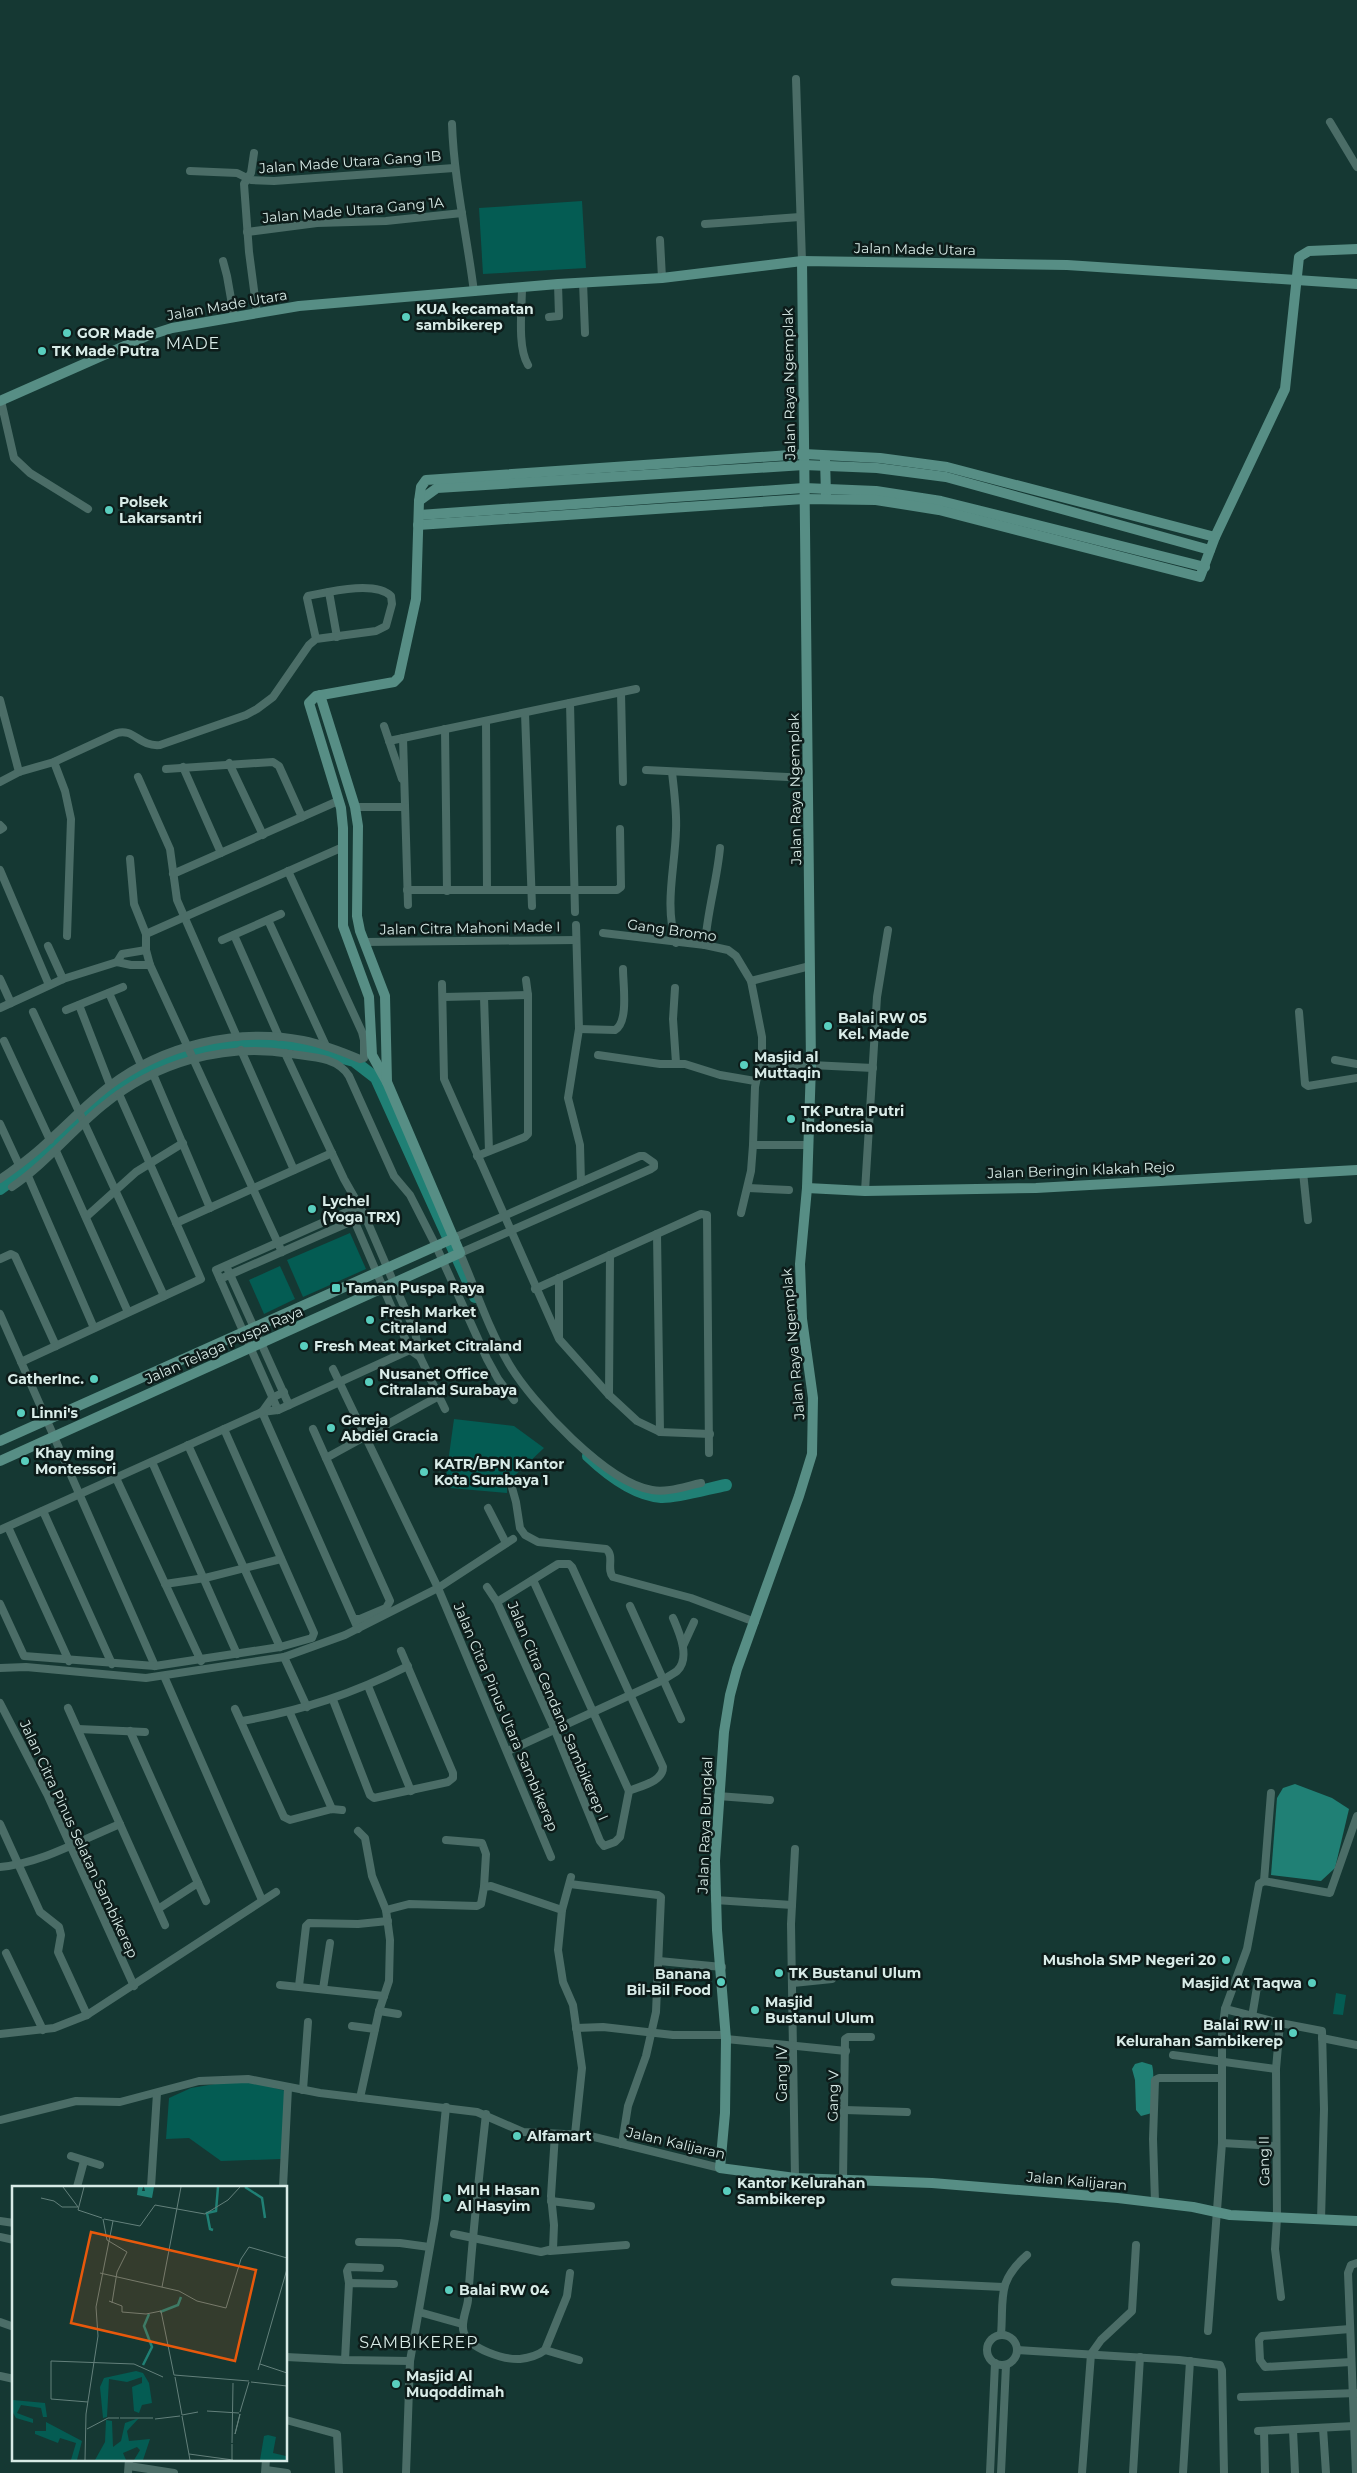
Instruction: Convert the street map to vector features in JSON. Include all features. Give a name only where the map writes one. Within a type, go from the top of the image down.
[{"type":"main road","points":[[419,520],[804,499],[826,493],[876,491],[941,501],[1205,568],[1215,537],[1284,389],[1298,260],[1305,252],[1357,249]]},
{"type":"main road","name":"Jalan Made Utara","points":[[0,401],[147,336],[172,328],[234,316],[299,306],[583,282],[662,278],[802,261],[1067,265],[1357,284]]},
{"type":"main road","name":"Jalan Raya Ngemplak","points":[[799,1496],[812,1454],[814,1439],[812,1386],[802,1319],[800,1284],[807,1188],[811,1065],[802,261]]},
{"type":"main road","points":[[419,501],[437,488],[804,460],[825,454],[880,458],[947,467],[1215,537]]},
{"type":"main road","points":[[825,454],[826,493]]},
{"type":"main road","points":[[458,1254],[387,1082],[374,1060],[371,1046],[369,997],[346,935],[342,917],[343,828],[338,801],[309,708],[310,699],[320,695],[394,682],[398,677],[416,599],[421,487],[430,479],[804,460],[825,466],[878,468],[946,478],[1210,550]]},
{"type":"main road","points":[[419,520],[804,488],[826,493]]},
{"type":"main road","points":[[320,695],[355,807],[358,826],[357,916],[364,942],[384,996],[387,1082]]},
{"type":"main road","points":[[374,1060],[385,1058]]},
{"type":"main road","name":"Jalan Beringin Klakah Rejo","points":[[807,1188],[865,1191],[1106,1185],[1357,1170]]},
{"type":"main road","name":"Jalan Telaga Puspa Raya","points":[[0,1441],[452,1239]]},
{"type":"main road","name":"Jalan Telaga Puspa Raya","points":[[0,1461],[458,1254]]},
{"type":"main road","name":"Jalan Raya Bungkal","points":[[720,2168],[725,2113],[726,2037],[722,1966],[715,1900],[718,1796],[724,1732],[730,1695],[799,1496]]},
{"type":"main road","name":"Jalan Kalijaran","points":[[720,2168],[795,2178],[968,2185],[1155,2202],[1230,2215],[1357,2221]]},
{"type":"street","name":"Jalan Raya Ngemplak","points":[[796,79],[802,261]]},
{"type":"street","points":[[1330,122],[1357,167]]},
{"type":"street","points":[[452,124],[454,168],[474,292]]},
{"type":"street","points":[[254,153],[250,173],[244,184],[247,232],[257,313]]},
{"type":"street","name":"Jalan Made Utara Gang 1B","points":[[190,171],[237,173],[253,181],[274,181],[454,168]]},
{"type":"street","name":"Jalan Made Utara Gang 1A","points":[[247,232],[317,223],[386,221],[462,213]]},
{"type":"street","points":[[705,224],[800,217]]},
{"type":"street","points":[[660,240],[662,278]]},
{"type":"street","points":[[222,261],[227,276],[234,316]]},
{"type":"street","points":[[583,282],[585,333]]},
{"type":"street","points":[[549,317],[559,316],[558,284]]},
{"type":"street","points":[[522,287],[522,335],[524,359],[528,365]]},
{"type":"street","points":[[0,401],[14,458],[30,473],[88,508]]},
{"type":"street","points":[[0,782],[19,772],[54,762],[124,731],[148,746],[160,745],[246,716],[273,697],[309,645],[316,638],[337,637],[382,629],[386,626],[392,599],[388,593],[367,588],[329,592],[307,597],[316,638]]},
{"type":"street","points":[[329,592],[337,637]]},
{"type":"street","points":[[389,741],[636,689]]},
{"type":"street","points":[[621,692],[623,782]]},
{"type":"street","points":[[0,700],[19,772]]},
{"type":"street","points":[[570,703],[574,912]]},
{"type":"street","points":[[525,713],[532,906]]},
{"type":"street","points":[[486,721],[487,890]]},
{"type":"street","points":[[384,726],[405,786]]},
{"type":"street","points":[[445,730],[447,891]]},
{"type":"street","points":[[404,738],[408,905]]},
{"type":"street","points":[[54,762],[65,790],[71,819],[67,936]]},
{"type":"street","points":[[166,769],[229,763],[273,762],[279,766],[302,817]]},
{"type":"street","points":[[229,763],[263,835]]},
{"type":"street","points":[[183,767],[221,853]]},
{"type":"street","points":[[646,770],[808,778]]},
{"type":"street","points":[[672,772],[676,830],[670,886],[670,909],[671,924],[676,942]]},
{"type":"street","points":[[138,777],[170,849],[177,900],[237,1037]]},
{"type":"street","points":[[173,874],[338,801]]},
{"type":"street","points":[[355,807],[405,807]]},
{"type":"street","points":[[0,826],[3,828],[0,830]]},
{"type":"street","points":[[407,890],[617,890],[621,887],[620,829]]},
{"type":"street","points":[[146,934],[343,847]]},
{"type":"street","points":[[705,945],[707,917],[720,848]]},
{"type":"street","points":[[130,859],[134,904],[146,934],[146,950],[150,965],[282,1252]]},
{"type":"street","points":[[0,870],[49,985]]},
{"type":"street","points":[[12,1187],[28,1176],[56,1151],[110,1085],[141,1065],[191,1053],[237,1037],[279,1037],[326,1046],[362,1059],[365,1056],[362,1032],[288,870]]},
{"type":"street","points":[[222,940],[281,914]]},
{"type":"street","points":[[268,920],[326,1046]]},
{"type":"street","points":[[576,925],[579,1029],[568,1098],[580,1145],[582,1182]]},
{"type":"street","points":[[865,1191],[878,988],[888,930]]},
{"type":"street","name":"Gang Bromo","points":[[603,933],[705,945],[734,954],[751,980]]},
{"type":"street","points":[[234,935],[279,1037]]},
{"type":"street","name":"Jalan Citra Mahoni Made I","points":[[364,942],[576,940]]},
{"type":"street","points":[[48,946],[63,979]]},
{"type":"street","points":[[116,962],[122,954],[146,950]]},
{"type":"street","points":[[0,1008],[63,979],[116,962],[131,965],[150,965]]},
{"type":"street","points":[[740,1213],[748,1188],[753,1145],[755,1081],[760,1066],[762,1037],[751,980],[810,966]]},
{"type":"street","points":[[579,1029],[615,1030],[620,1027],[624,1019],[623,969]]},
{"type":"street","points":[[0,979],[11,1003]]},
{"type":"street","points":[[477,1156],[525,1137],[528,1134],[528,995],[526,980]]},
{"type":"street","points":[[442,984],[444,1079],[535,1289],[559,1339],[609,1396],[637,1421],[660,1432],[710,1434]]},
{"type":"street","points":[[66,1010],[123,987]]},
{"type":"street","points":[[675,988],[673,1019],[676,1063]]},
{"type":"street","points":[[109,993],[141,1065]]},
{"type":"street","points":[[443,997],[528,995]]},
{"type":"street","points":[[484,996],[489,1151]]},
{"type":"street","points":[[80,1005],[110,1085]]},
{"type":"street","points":[[33,1012],[164,1296]]},
{"type":"street","points":[[1298,1012],[1306,1084],[1308,1086],[1357,1078]]},
{"type":"street","points":[[12,1037],[2,1042],[50,1140]]},
{"type":"street","points":[[241,1050],[294,1170]]},
{"type":"street","points":[[0,1179],[82,1117],[191,1053],[241,1050],[285,1053],[340,1065],[349,1076],[394,1176],[410,1196],[437,1246],[487,1359],[498,1379],[514,1400]]},
{"type":"street","points":[[285,1053],[352,1197],[360,1206],[365,1216],[415,1332],[420,1357],[445,1409]]},
{"type":"street","points":[[598,1055],[660,1064],[676,1063],[720,1075],[755,1081]]},
{"type":"street","points":[[1336,1060],[1357,1064]]},
{"type":"street","points":[[760,1066],[811,1065],[873,1068]]},
{"type":"street","points":[[153,1074],[210,1208]]},
{"type":"street","points":[[21,1362],[201,1279],[119,1094]]},
{"type":"street","points":[[0,1124],[19,1165]]},
{"type":"street","points":[[86,1217],[116,1189],[150,1163],[182,1143]]},
{"type":"street","points":[[753,1145],[808,1145]]},
{"type":"street","points":[[56,1151],[128,1312]]},
{"type":"street","points":[[176,1223],[332,1153]]},
{"type":"street","points":[[452,1239],[642,1156],[655,1165],[651,1169],[511,1233],[458,1254],[510,1365],[528,1391],[574,1441],[612,1472],[646,1489],[661,1491],[701,1484]]},
{"type":"street","points":[[1304,1172],[1308,1220]]},
{"type":"street","points":[[28,1176],[94,1328]]},
{"type":"street","points":[[748,1188],[788,1190]]},
{"type":"street","points":[[352,1197],[350,1210],[376,1273],[410,1350],[420,1357]]},
{"type":"street","points":[[278,1410],[216,1270],[360,1206]]},
{"type":"street","points":[[535,1289],[701,1214],[705,1214],[708,1218],[709,1453]]},
{"type":"street","points":[[220,1279],[365,1216]]},
{"type":"street","points":[[657,1234],[660,1432]]},
{"type":"street","points":[[0,1259],[12,1254],[56,1346]]},
{"type":"street","points":[[609,1396],[610,1255]]},
{"type":"street","points":[[226,1266],[289,1405]]},
{"type":"street","points":[[559,1339],[560,1278]]},
{"type":"street","points":[[0,1314],[155,1666]]},
{"type":"street","points":[[404,1337],[415,1332]]},
{"type":"street","points":[[69,1661],[4,1529],[262,1412],[278,1410],[419,1346]]},
{"type":"street","name":"Jalan Citra Pinus Utara Sambikerep","points":[[333,1369],[438,1588],[551,1857]]},
{"type":"street","points":[[262,1412],[272,1398],[284,1392]]},
{"type":"street","points":[[326,1458],[439,1396]]},
{"type":"street","points":[[262,1412],[358,1629]]},
{"type":"street","points":[[0,1604],[24,1656],[69,1661],[155,1666],[201,1661],[309,1640],[314,1633],[224,1429]]},
{"type":"street","points":[[313,1429],[390,1601],[386,1608],[360,1619],[355,1619]]},
{"type":"street","points":[[188,1446],[280,1647]]},
{"type":"street","points":[[152,1462],[205,1578],[236,1654]]},
{"type":"street","points":[[116,1478],[201,1661]]},
{"type":"street","points":[[510,1484],[516,1502],[520,1528],[534,1541],[606,1549],[609,1552],[610,1574],[613,1577],[691,1598],[754,1622]]},
{"type":"street","points":[[488,1508],[506,1543]]},
{"type":"street","points":[[43,1511],[112,1664]]},
{"type":"street","points":[[0,1668],[26,1667],[134,1677],[164,1676],[284,1657],[345,1635],[438,1588],[513,1538]]},
{"type":"street","points":[[165,1584],[205,1578],[281,1559]]},
{"type":"street","points":[[497,1602],[558,1564],[569,1564],[572,1567],[663,1767],[662,1774],[657,1779],[629,1791],[533,1580]]},
{"type":"street","name":"Jalan Citra Cendana Sambikerep I","points":[[488,1587],[497,1602],[554,1728],[600,1841],[604,1846],[616,1842],[620,1837],[629,1791]]},
{"type":"street","points":[[630,1606],[681,1719]]},
{"type":"street","points":[[673,1618],[684,1646]]},
{"type":"street","points":[[508,1751],[554,1728],[663,1680],[680,1666],[684,1646],[694,1622]]},
{"type":"street","points":[[333,1700],[370,1795],[374,1798],[448,1782],[453,1778],[453,1773],[401,1650]]},
{"type":"street","points":[[284,1657],[307,1707]]},
{"type":"street","points":[[242,1722],[290,1713],[333,1700],[368,1686],[408,1666]]},
{"type":"street","points":[[164,1676],[262,1900]]},
{"type":"street","points":[[368,1686],[411,1791]]},
{"type":"street","name":"Jalan Citra Pinus Selatan Sambikerep","points":[[0,1703],[70,1845],[134,1986]]},
{"type":"street","points":[[68,1708],[165,1925]]},
{"type":"street","points":[[235,1709],[284,1818],[290,1820],[332,1809],[342,1810]]},
{"type":"street","points":[[290,1713],[332,1809]]},
{"type":"street","points":[[78,1729],[145,1732]]},
{"type":"street","points":[[130,1731],[206,1901]]},
{"type":"street","points":[[1264,1881],[1271,1793]]},
{"type":"street","points":[[718,1796],[770,1800]]},
{"type":"street","points":[[1208,2331],[1222,2143],[1222,2032],[1225,2009],[1247,1949],[1259,1884],[1264,1881],[1330,1893],[1357,1816]]},
{"type":"street","points":[[0,1824],[40,1912],[59,1927],[58,1952],[87,2015]]},
{"type":"street","points":[[0,1867],[18,1865],[120,1824]]},
{"type":"street","points":[[358,1831],[365,1838],[372,1876],[386,1910],[390,1974],[379,2011],[360,2098]]},
{"type":"street","points":[[386,1910],[409,1904],[477,1906],[480,1904],[484,1886],[486,1854],[482,1843],[446,1840]]},
{"type":"street","name":"Gang IV","points":[[795,1849],[792,1905],[795,2178]]},
{"type":"street","points":[[574,2134],[582,2077],[573,2005],[567,1992],[560,1966],[558,1939],[562,1910],[571,1880],[660,1896],[659,1961],[652,2032],[628,2106],[622,2144]]},
{"type":"street","points":[[158,1909],[198,1883]]},
{"type":"street","points":[[484,1886],[496,1888],[562,1910]]},
{"type":"street","points":[[0,2034],[43,2030],[65,2025],[87,2015],[276,1892]]},
{"type":"street","points":[[715,1900],[792,1905]]},
{"type":"street","points":[[299,1986],[306,1926],[309,1923],[358,1924],[388,1921]]},
{"type":"street","points":[[323,1990],[330,1943]]},
{"type":"street","points":[[6,1953],[43,2030]]},
{"type":"street","points":[[659,1961],[722,1966]]},
{"type":"street","points":[[793,1983],[832,1979]]},
{"type":"street","points":[[280,1985],[384,1996]]},
{"type":"street","points":[[1252,2016],[1257,1987],[1266,1985]]},
{"type":"street","points":[[1225,2009],[1322,2031],[1324,2109],[1321,2220]]},
{"type":"street","points":[[379,2011],[398,2014]]},
{"type":"street","points":[[303,2090],[308,2022]]},
{"type":"street","name":"Gang II","points":[[1280,2023],[1276,2069],[1277,2218],[1275,2249],[1281,2297]]},
{"type":"street","points":[[352,2026],[376,2029]]},
{"type":"street","points":[[576,2028],[603,2028],[726,2037],[846,2051]]},
{"type":"street","name":"Gang V","points":[[843,2180],[846,2037],[871,2037]]},
{"type":"street","points":[[1322,2038],[1357,2045]]},
{"type":"street","points":[[1173,2055],[1276,2069]]},
{"type":"street","name":"Jalan Kalijaran","points":[[0,2120],[76,2101],[120,2102],[198,2081],[240,2078],[288,2088],[446,2107],[486,2114],[523,2132],[574,2134],[720,2168]]},
{"type":"street","points":[[1155,2202],[1153,2138],[1155,2080],[1159,2078],[1222,2078]]},
{"type":"street","points":[[283,2186],[288,2088]]},
{"type":"street","points":[[151,2186],[157,2093]]},
{"type":"street","points":[[406,2473],[410,2361],[435,2218],[446,2107]]},
{"type":"street","points":[[845,2110],[907,2112]]},
{"type":"street","points":[[486,2114],[472,2240],[468,2300],[462,2324],[466,2338],[472,2343],[499,2356],[518,2359],[532,2357],[545,2350],[567,2296],[570,2273]]},
{"type":"street","points":[[552,2249],[551,2201],[554,2134]]},
{"type":"street","points":[[1222,2143],[1276,2146]]},
{"type":"street","points":[[71,2156],[100,2165]]},
{"type":"street","points":[[77,2186],[84,2160]]},
{"type":"street","points":[[551,2201],[591,2206]]},
{"type":"street","points":[[454,2234],[472,2240],[552,2249],[626,2245]]},
{"type":"street","points":[[358,2242],[400,2242],[429,2247]]},
{"type":"street","points":[[1082,2473],[1091,2354],[1101,2340],[1132,2311],[1136,2245]]},
{"type":"street","points":[[1001,2335],[1003,2287],[1010,2272],[1027,2255]]},
{"type":"street","points":[[1356,2473],[1355,2393],[1351,2362],[1348,2273],[1350,2265],[1357,2264]]},
{"type":"street","points":[[345,2360],[347,2271],[349,2267],[380,2268]]},
{"type":"street","points":[[895,2282],[1003,2287]]},
{"type":"street","points":[[348,2283],[394,2284]]},
{"type":"street","points":[[419,2312],[462,2324]]},
{"type":"street","points":[[0,2322],[12,2326]]},
{"type":"street","points":[[1350,2329],[1267,2335],[1259,2340],[1260,2360],[1265,2366],[1351,2362]]},
{"type":"street","points":[[1001,2335],[1010,2338],[1017,2350],[1012,2362],[1006,2365],[995,2363],[989,2357],[988,2348],[992,2339],[1001,2335]]},
{"type":"street","points":[[545,2350],[578,2360]]},
{"type":"street","points":[[1017,2350],[1190,2361],[1220,2365],[1222,2370],[1224,2473]]},
{"type":"street","points":[[288,2357],[410,2361]]},
{"type":"street","points":[[1133,2473],[1140,2358]]},
{"type":"street","points":[[1183,2473],[1190,2361]]},
{"type":"street","points":[[990,2473],[995,2363]]},
{"type":"street","points":[[1001,2473],[1006,2365]]},
{"type":"street","points":[[1241,2397],[1355,2393]]},
{"type":"street","points":[[288,2421],[337,2434],[339,2473]]},
{"type":"street","points":[[1265,2473],[1261,2431],[1354,2426]]},
{"type":"street","points":[[1323,2428],[1326,2473]]},
{"type":"street","points":[[1293,2430],[1295,2473]]},
{"type":"street","points":[[129,2466],[174,2473]]},
{"type":"street","points":[[265,2471],[287,2473]]},
{"type":"shaded area","points":[[582,201],[586,268],[483,274],[479,208]]},
{"type":"shaded area","points":[[350,1233],[366,1269],[303,1297],[287,1260]]},
{"type":"shaded area","points":[[280,1266],[295,1299],[264,1314],[249,1280]]},
{"type":"shaded area","points":[[454,1419],[514,1426],[544,1448],[507,1483],[507,1493],[450,1488],[446,1477]]},
{"type":"shaded area","points":[[1295,1784],[1332,1798],[1349,1809],[1335,1868],[1321,1881],[1271,1875],[1277,1798],[1283,1788]]},
{"type":"shaded area","points":[[1336,1993],[1346,1995],[1343,2015],[1333,2014]]},
{"type":"shaded area","points":[[1142,2062],[1152,2065],[1153,2081],[1152,2113],[1141,2116],[1136,2110],[1135,2080],[1132,2069],[1135,2064]]},
{"type":"shaded area","points":[[227,2082],[255,2083],[286,2091],[281,2159],[221,2161],[189,2138],[166,2139],[169,2098],[191,2088]]},
{"type":"waterway","points":[[0,1189],[38,1161],[79,1122],[121,1087],[135,1078],[185,1055],[241,1043],[291,1044],[354,1061],[376,1078],[475,1297]]},
{"type":"waterway","points":[[588,1456],[622,1483],[651,1495],[661,1497],[675,1496],[726,1485]]},
{"type":"place","name":"KUA kecamatan sambikerep","points":[[406,317]]},
{"type":"place","name":"GOR Made","points":[[67,333]]},
{"type":"place","name":"TK Made Putra","points":[[42,351]]},
{"type":"place","name":"Polsek Lakarsantri","points":[[109,510]]},
{"type":"place","name":"Balai RW 05 Kel. Made","points":[[828,1026]]},
{"type":"place","name":"Masjid al Muttaqin","points":[[744,1065]]},
{"type":"place","name":"TK Putra Putri Indonesia","points":[[791,1119]]},
{"type":"place","name":"Lychel (Yoga TRX)","points":[[312,1209]]},
{"type":"place","name":"Taman Puspa Raya","points":[[336,1288]]},
{"type":"place","name":"Fresh Market Citraland","points":[[370,1320]]},
{"type":"place","name":"Fresh Meat Market Citraland","points":[[304,1346]]},
{"type":"place","name":"GatherInc.","points":[[94,1379]]},
{"type":"place","name":"Nusanet Office Citraland Surabaya","points":[[369,1382]]},
{"type":"place","name":"Linni's","points":[[21,1413]]},
{"type":"place","name":"Gereja Abdiel Gracia","points":[[331,1428]]},
{"type":"place","name":"Khay ming Montessori","points":[[25,1461]]},
{"type":"place","name":"KATR/BPN Kantor Kota Surabaya 1","points":[[424,1472]]},
{"type":"place","name":"Mushola SMP Negeri 20","points":[[1226,1960]]},
{"type":"place","name":"TK Bustanul Ulum","points":[[779,1973]]},
{"type":"place","name":"Banana Bil-Bil Food","points":[[721,1982]]},
{"type":"place","name":"Masjid At Taqwa","points":[[1312,1983]]},
{"type":"place","name":"Masjid Bustanul Ulum","points":[[755,2010]]},
{"type":"place","name":"Balai RW II Kelurahan Sambikerep","points":[[1293,2033]]},
{"type":"place","name":"Alfamart","points":[[517,2136]]},
{"type":"place","name":"Kantor Kelurahan Sambikerep","points":[[727,2191]]},
{"type":"place","name":"MI H Hasan Al Hasyim","points":[[447,2198]]},
{"type":"place","name":"Balai RW 04","points":[[449,2290]]},
{"type":"place","name":"Masjid Al Muqoddimah","points":[[396,2384]]},
{"type":"district","name":"MADE","points":[[193,343]]},
{"type":"district","name":"SAMBIKEREP","points":[[419,2342]]}]
